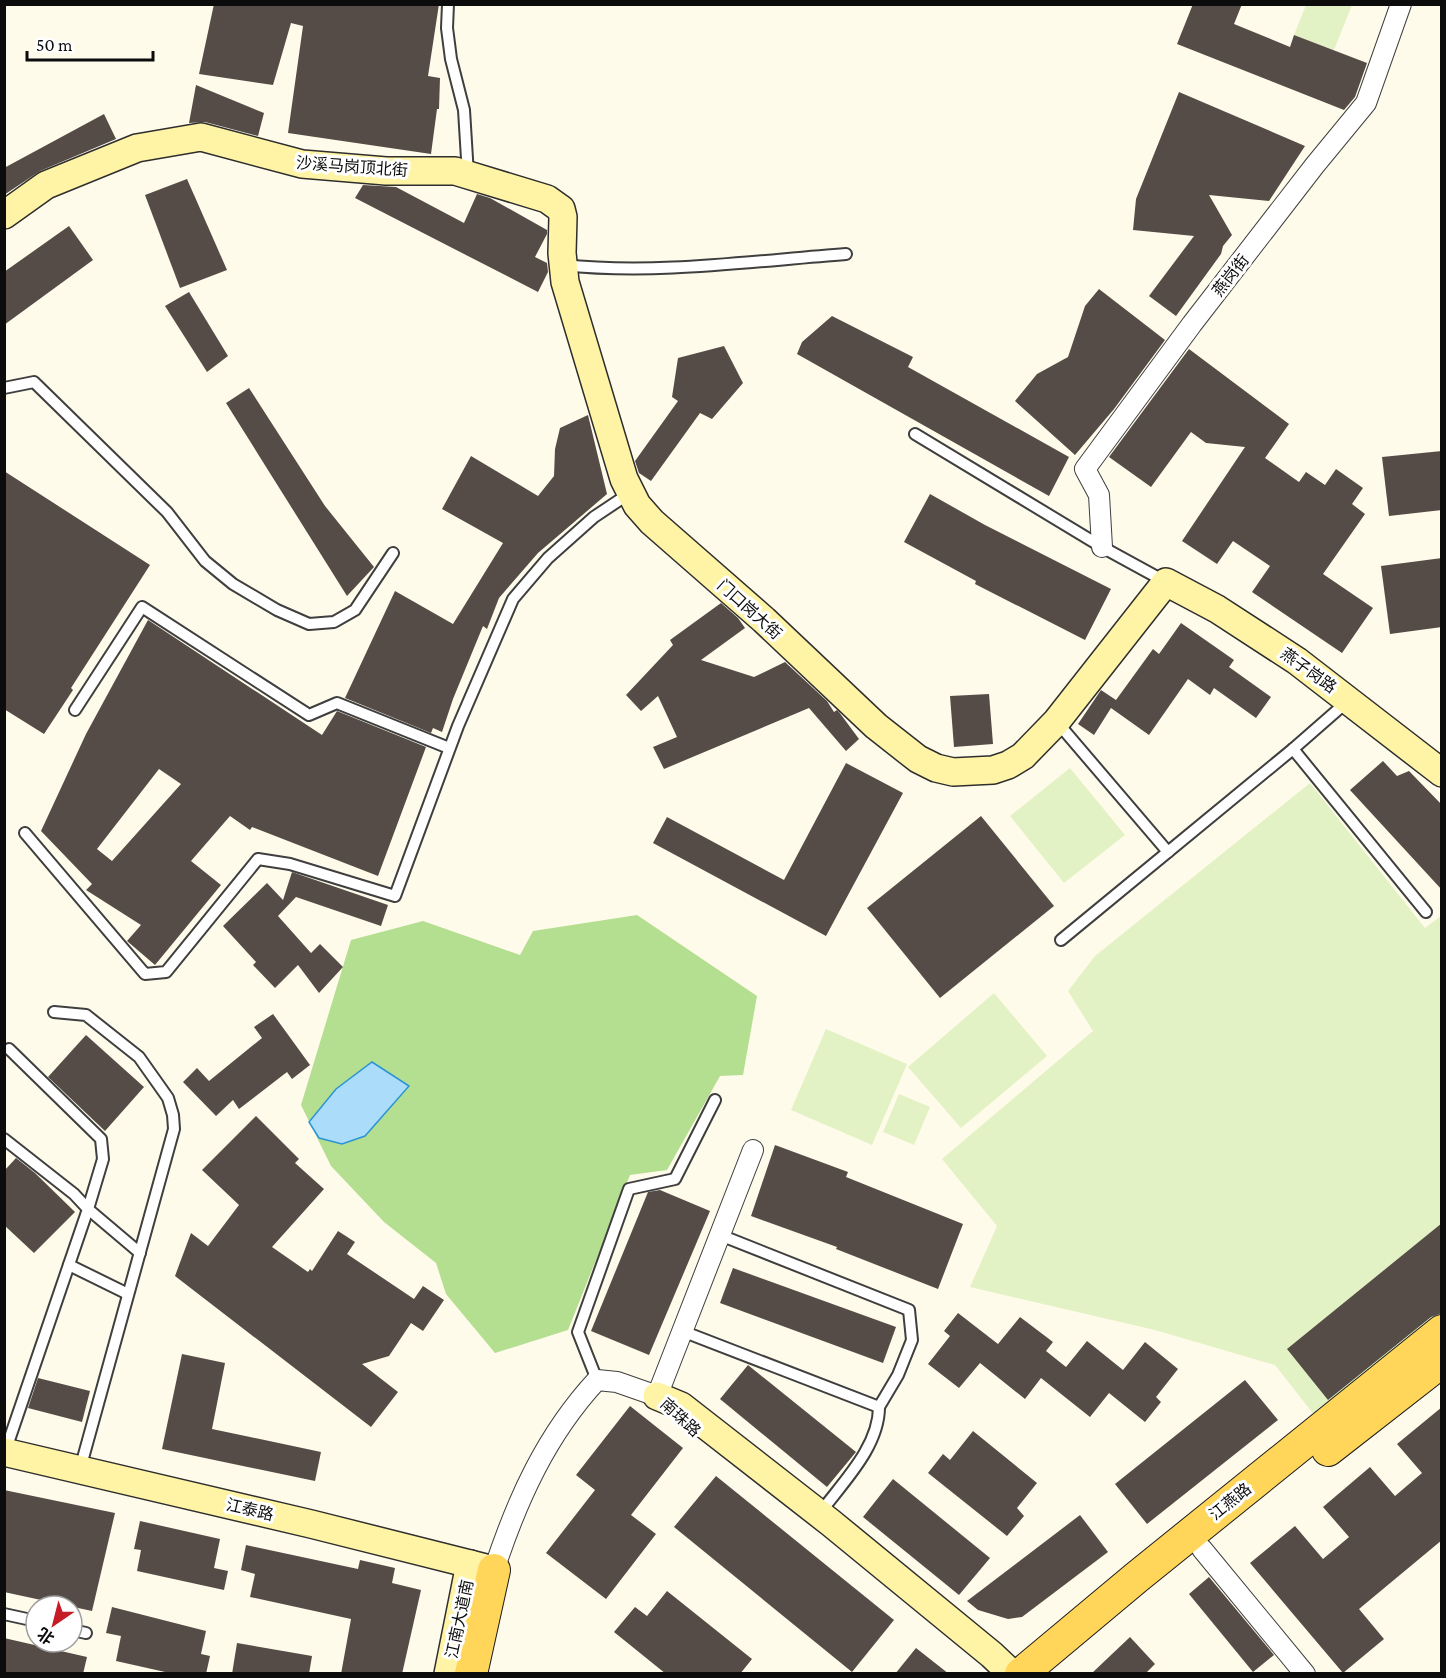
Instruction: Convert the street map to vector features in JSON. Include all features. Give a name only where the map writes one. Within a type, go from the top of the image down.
[{"type":"main road","name":"江燕路","points":[[1021,1674],[1137,1576],[1442,1331]]},
{"type":"main road","name":"江燕路","points":[[1048,1674],[1202,1549],[1441,1363]]},
{"type":"main road","name":"江南大道南","points":[[471,1658],[482,1567]]},
{"type":"street","name":"燕岗街","points":[[1102,547],[1100,495],[1085,469],[1192,324],[1366,103],[1401,4]]},
{"type":"street","name":"沙溪马岗顶北街","points":[[4,215],[46,185],[137,148],[201,137],[302,164],[386,171],[455,171],[468,175]]},
{"type":"street","name":"门口岗大街","points":[[468,175],[547,200],[561,209],[563,265],[571,306],[614,447],[630,493],[637,505],[652,522],[764,620],[876,726],[918,759],[936,768],[953,772],[993,770],[1008,765],[1023,756],[1056,722],[1166,582]]},
{"type":"street","name":"燕子岗路","points":[[1166,582],[1249,629],[1297,661],[1442,773]]},
{"type":"street","points":[[482,1567],[510,1521],[528,1481],[567,1415],[597,1380],[617,1382],[657,1396],[753,1150]]},
{"type":"street","name":"南珠路","points":[[657,1396],[681,1406],[819,1514],[992,1655],[1012,1674]]},
{"type":"street","name":"南珠路","points":[[657,1396],[675,1417],[825,1534],[997,1674]]},
{"type":"street","name":"江泰路","points":[[5,1452],[482,1567]]},
{"type":"street","points":[[1202,1549],[1305,1674]]},
{"type":"street","points":[[433,1674],[471,1658]]},
{"type":"street","name":"江南大道南","points":[[448,1674],[471,1658]]},
{"type":"lane","points":[[448,4],[447,28],[451,59],[464,110],[468,175]]},
{"type":"lane","points":[[563,265],[599,269],[672,268],[846,254]]},
{"type":"lane","points":[[4,388],[34,382],[167,512],[205,561],[233,584],[277,610],[309,624],[334,622],[355,610],[393,553]]},
{"type":"lane","points":[[915,434],[1102,547],[1166,582]]},
{"type":"lane","points":[[25,833],[145,974],[166,972],[258,859],[290,864],[395,896],[450,748],[513,599],[548,558],[594,517],[630,493]]},
{"type":"lane","points":[[75,710],[142,607],[309,715],[337,703],[450,748]]},
{"type":"lane","points":[[1061,940],[1349,700]]},
{"type":"lane","points":[[1056,722],[1168,852]]},
{"type":"lane","points":[[1293,749],[1426,912]]},
{"type":"lane","points":[[54,1012],[86,1015],[139,1057],[168,1098],[174,1129],[80,1470]]},
{"type":"lane","points":[[5,1452],[104,1159],[101,1139],[9,1049]]},
{"type":"lane","points":[[597,1380],[578,1332],[629,1189],[675,1179],[716,1100]]},
{"type":"lane","points":[[4,1139],[74,1194],[88,1209],[140,1253]]},
{"type":"lane","points":[[720,1235],[909,1310],[912,1340],[898,1375],[879,1407],[879,1423],[863,1456],[819,1514]]},
{"type":"lane","points":[[69,1265],[128,1294]]},
{"type":"lane","points":[[682,1331],[879,1407]]},
{"type":"lane","points":[[4,1614],[24,1618]]},
{"type":"green space","points":[[1306,5],[1352,5],[1334,50],[1294,35]]},
{"type":"green space","points":[[1070,768],[1125,835],[1064,883],[1010,816]]},
{"type":"green space","points":[[1310,783],[1425,928],[1441,916],[1441,1313],[1315,1416],[1275,1365],[1155,1330],[970,1287],[997,1226],[942,1159],[1093,1031],[1068,991],[1095,956]]},
{"type":"green space","points":[[637,915],[757,996],[743,1075],[720,1076],[667,1170],[630,1175],[568,1330],[495,1353],[446,1294],[436,1263],[384,1222],[331,1166],[301,1105],[351,940],[423,921],[520,955],[533,931]]},
{"type":"green space","points":[[994,993],[1047,1056],[961,1128],[908,1067]]},
{"type":"green space","points":[[826,1029],[907,1064],[872,1145],[791,1110]]},
{"type":"green space","points":[[899,1094],[930,1107],[914,1145],[883,1132]]},
{"type":"water","points":[[372,1062],[409,1086],[365,1136],[342,1144],[319,1138],[309,1122],[336,1089]]},
{"type":"building","points":[[214,4],[439,4],[428,76],[440,78],[439,109],[437,109],[431,154],[288,133],[303,26],[291,23],[273,85],[199,74]]},
{"type":"building","points":[[1193,4],[1242,4],[1234,24],[1290,47],[1294,35],[1367,63],[1355,97],[1344,110],[1177,44]]},
{"type":"building","points":[[196,85],[264,113],[258,136],[205,122],[189,123]]},
{"type":"building","points":[[1179,92],[1305,146],[1269,201],[1209,195],[1232,235],[1176,316],[1149,296],[1194,236],[1133,230],[1136,199]]},
{"type":"building","points":[[104,114],[116,139],[40,171],[4,195],[4,168]]},
{"type":"building","points":[[187,179],[227,270],[180,288],[145,195]]},
{"type":"building","points":[[363,185],[396,187],[464,223],[477,194],[490,198],[547,230],[535,257],[547,263],[548,272],[538,292],[355,198]]},
{"type":"building","points":[[69,226],[93,260],[4,325],[4,272]]},
{"type":"building","points":[[1099,289],[1165,340],[1114,409],[1075,455],[1015,401],[1037,374],[1068,357],[1085,306]]},
{"type":"building","points":[[189,292],[228,356],[207,372],[165,306]]},
{"type":"building","points":[[832,316],[913,357],[908,367],[1069,457],[1049,496],[797,354],[802,342]]},
{"type":"building","points":[[724,346],[743,383],[712,419],[700,413],[651,481],[639,473],[635,461],[678,401],[672,397],[678,358]]},
{"type":"building","points":[[1189,349],[1289,424],[1265,458],[1299,482],[1306,472],[1325,485],[1336,469],[1363,488],[1352,504],[1365,514],[1323,574],[1373,608],[1342,653],[1252,592],[1270,566],[1233,541],[1217,564],[1182,541],[1245,447],[1206,443],[1191,432],[1151,487],[1109,457]]},
{"type":"building","points":[[249,388],[325,506],[374,567],[347,596],[226,403]]},
{"type":"building","points":[[588,415],[607,494],[538,553],[499,598],[487,629],[483,626],[442,732],[433,728],[431,733],[345,698],[395,591],[453,624],[503,543],[442,509],[471,456],[538,496],[554,476],[555,449],[560,428]]},
{"type":"building","points":[[1442,451],[1442,510],[1389,516],[1382,457]]},
{"type":"building","points":[[4,471],[150,565],[44,734],[4,709]]},
{"type":"building","points":[[930,494],[985,525],[1111,589],[1085,640],[975,584],[976,581],[904,542]]},
{"type":"building","points":[[1442,558],[1442,627],[1390,634],[1381,566]]},
{"type":"building","points":[[721,603],[738,618],[745,628],[701,660],[754,677],[785,662],[827,701],[834,712],[837,710],[839,712],[859,739],[846,751],[809,708],[664,769],[653,747],[677,737],[658,696],[641,711],[626,695],[673,645],[670,640]]},
{"type":"building","points":[[148,620],[322,735],[337,711],[426,747],[378,876],[252,827],[250,830],[230,816],[191,861],[221,885],[155,965],[127,941],[141,925],[86,890],[92,884],[41,831],[86,734]],"holes":[[[159,769],[181,784],[112,861],[97,849]]]},
{"type":"building","points":[[1181,623],[1234,660],[1229,667],[1271,697],[1256,718],[1214,688],[1210,695],[1188,679],[1149,735],[1111,708],[1094,735],[1078,724],[1101,690],[1116,700],[1153,649],[1159,654]]},
{"type":"building","points":[[989,694],[993,744],[954,747],[950,696]]},
{"type":"building","points":[[1383,761],[1397,776],[1409,771],[1442,805],[1442,890],[1350,790]]},
{"type":"building","points":[[846,763],[903,793],[826,936],[653,843],[667,817],[784,880]]},
{"type":"building","points":[[981,816],[1054,906],[940,998],[867,908]]},
{"type":"building","points":[[292,872],[388,905],[381,926],[296,897],[278,916],[311,953],[320,944],[343,967],[319,993],[298,965],[275,988],[253,965],[256,962],[223,926],[267,883],[283,900]]},
{"type":"building","points":[[273,1014],[310,1065],[292,1079],[287,1072],[239,1109],[233,1100],[216,1116],[183,1082],[197,1068],[209,1081],[262,1038],[254,1027]]},
{"type":"building","points":[[86,1035],[144,1087],[105,1131],[48,1077]]},
{"type":"building","points":[[256,1116],[299,1159],[295,1163],[324,1189],[272,1247],[308,1272],[310,1269],[312,1271],[338,1231],[355,1242],[347,1254],[414,1299],[423,1286],[444,1300],[423,1331],[411,1323],[389,1356],[362,1364],[398,1392],[371,1427],[175,1276],[191,1233],[208,1246],[239,1205],[202,1170]]},
{"type":"building","points":[[775,1145],[848,1172],[846,1177],[963,1224],[938,1289],[836,1249],[837,1247],[751,1216]]},
{"type":"building","points":[[16,1158],[75,1212],[34,1253],[4,1225],[4,1171]]},
{"type":"building","points":[[660,1190],[710,1211],[649,1355],[591,1331],[648,1192]]},
{"type":"building","points":[[1442,1223],[1442,1313],[1431,1317],[1328,1400],[1287,1349]]},
{"type":"building","points":[[733,1268],[896,1327],[883,1363],[720,1303]]},
{"type":"building","points":[[958,1313],[998,1344],[1020,1317],[1053,1342],[1046,1351],[1066,1367],[1087,1341],[1123,1370],[1145,1342],[1178,1369],[1156,1397],[1161,1402],[1145,1422],[1109,1393],[1090,1417],[1041,1378],[1025,1399],[980,1363],[959,1388],[928,1364],[950,1336],[944,1331]]},
{"type":"building","points":[[182,1354],[225,1363],[212,1429],[321,1452],[315,1481],[162,1449]]},
{"type":"building","points":[[748,1365],[856,1452],[827,1487],[720,1399]]},
{"type":"building","points":[[38,1378],[90,1391],[82,1422],[28,1408]]},
{"type":"building","points":[[1245,1380],[1278,1420],[1147,1524],[1115,1484]]},
{"type":"building","points":[[630,1406],[683,1448],[631,1515],[656,1534],[606,1599],[546,1553],[595,1490],[576,1475]]},
{"type":"building","points":[[1442,1407],[1442,1540],[1359,1609],[1384,1639],[1343,1673],[1250,1563],[1295,1526],[1323,1559],[1349,1537],[1323,1507],[1370,1467],[1395,1496],[1422,1473],[1397,1444]]},
{"type":"building","points":[[973,1431],[1037,1483],[1017,1508],[1024,1516],[1007,1536],[928,1473],[943,1454],[950,1460]]},
{"type":"building","points":[[716,1476],[894,1620],[852,1672],[674,1527]]},
{"type":"building","points":[[893,1479],[990,1558],[959,1595],[863,1517]]},
{"type":"building","points":[[4,1490],[115,1513],[92,1611],[84,1609],[84,1594],[24,1594],[24,1596],[4,1592]]},
{"type":"building","points":[[1080,1515],[1108,1552],[1022,1617],[1008,1619],[978,1610],[967,1601]]},
{"type":"building","points":[[140,1521],[220,1539],[214,1568],[228,1571],[224,1590],[137,1571],[141,1550],[134,1549]]},
{"type":"building","points":[[246,1545],[358,1569],[360,1560],[395,1568],[392,1583],[421,1590],[402,1674],[341,1674],[351,1619],[250,1597],[255,1574],[241,1570]]},
{"type":"building","points":[[1209,1577],[1274,1655],[1253,1672],[1189,1594]]},
{"type":"building","points":[[667,1591],[752,1659],[740,1674],[666,1674],[614,1632],[635,1607],[647,1616]]},
{"type":"building","points":[[112,1607],[206,1631],[201,1654],[210,1656],[206,1674],[174,1674],[116,1661],[121,1636],[106,1633]]},
{"type":"building","points":[[1130,1637],[1155,1664],[1145,1674],[1091,1674]]},
{"type":"building","points":[[4,1638],[24,1643],[24,1654],[74,1654],[87,1657],[83,1674],[4,1674]]},
{"type":"building","points":[[237,1643],[312,1656],[309,1674],[232,1674]]},
{"type":"building","points":[[916,1648],[949,1674],[895,1674]]}]
